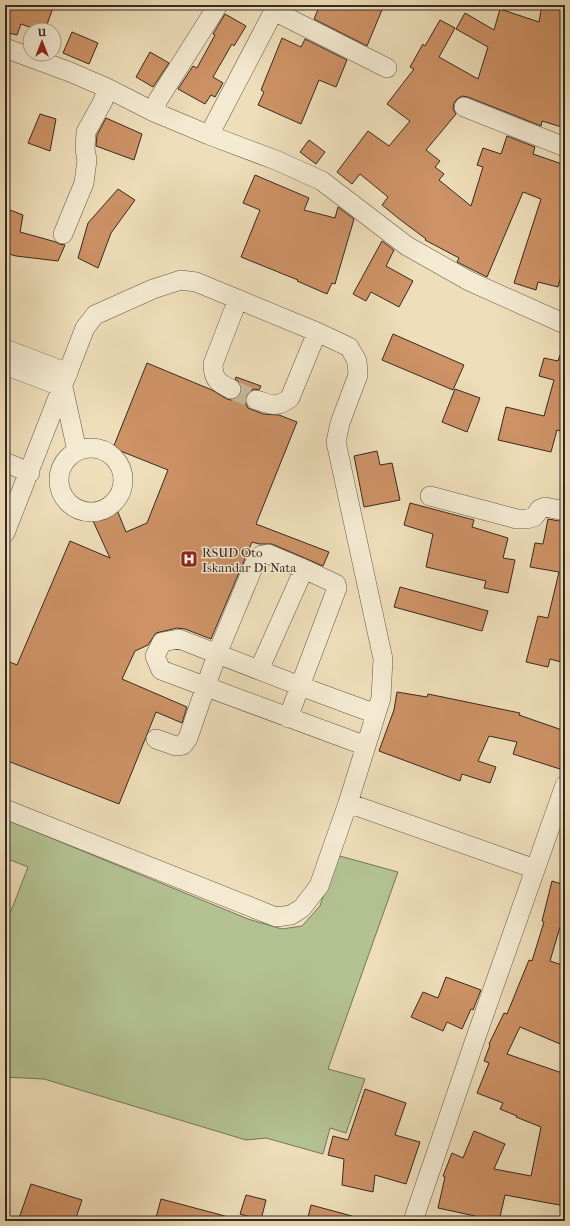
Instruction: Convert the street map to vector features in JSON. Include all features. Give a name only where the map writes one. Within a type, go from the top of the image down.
[{"type":"street","points":[[154,112],[158,100],[218,5]]},
{"type":"street","points":[[209,135],[276,8],[387,68]]},
{"type":"street","points":[[5,48],[70,72],[107,88],[154,112],[278,161],[322,181],[407,246],[469,281],[565,324]]},
{"type":"street","points":[[63,234],[84,183],[87,160],[85,149],[86,132],[103,101],[107,88]]},
{"type":"street","points":[[464,107],[565,147]]},
{"type":"street","points":[[5,534],[85,328],[95,315],[153,289],[181,280],[196,282],[317,332],[349,348],[357,361],[358,375],[340,423],[336,442],[383,659],[381,698],[348,803],[319,886],[302,908],[291,915],[276,917],[5,810]]},
{"type":"street","points":[[231,389],[220,384],[213,374],[213,364],[238,299]]},
{"type":"street","points":[[256,400],[275,406],[283,404],[290,398],[317,332]]},
{"type":"street","points":[[5,349],[65,380]]},
{"type":"street","points":[[5,365],[65,380]]},
{"type":"street","points":[[65,380],[77,451]]},
{"type":"street","points":[[5,462],[30,472]]},
{"type":"street","points":[[430,496],[517,518],[527,519],[534,517],[540,509],[545,507],[565,511]]},
{"type":"street","points":[[156,739],[176,746],[182,745],[188,738],[216,654],[257,558],[268,554],[304,569],[336,584],[337,586],[288,718]]},
{"type":"street","points":[[259,670],[304,569]]},
{"type":"street","points":[[366,746],[161,670],[155,656],[162,642],[179,639],[376,714]]},
{"type":"street","points":[[413,1221],[565,785]]},
{"type":"street","points":[[348,803],[535,869]]},
{"type":"green space","points":[[5,819],[248,919],[282,929],[302,926],[320,906],[336,855],[398,872],[328,1069],[365,1079],[346,1133],[330,1128],[323,1154],[266,1138],[246,1140],[44,1079],[5,1077],[5,909],[11,911],[28,867],[5,858]]},
{"type":"building","points":[[5,5],[54,5],[48,22],[22,22],[17,35],[5,32]]},
{"type":"building","points":[[320,5],[384,5],[367,46],[314,19]]},
{"type":"building","points":[[542,5],[565,5],[565,60],[563,79],[565,79],[565,82],[560,99],[565,101],[565,128],[542,121],[541,126],[462,96],[454,103],[453,109],[456,114],[426,150],[440,161],[435,167],[444,174],[439,180],[471,206],[483,167],[477,165],[483,148],[501,154],[507,136],[535,147],[533,154],[565,165],[565,263],[558,287],[538,282],[536,290],[514,283],[541,199],[523,192],[487,277],[457,262],[459,258],[425,240],[426,239],[382,205],[388,197],[360,174],[352,184],[337,172],[368,131],[389,146],[410,121],[387,104],[414,69],[410,67],[423,44],[425,46],[440,20],[455,28],[439,57],[478,79],[488,47],[456,29],[465,13],[494,30],[500,9],[539,22]]},
{"type":"building","points":[[225,14],[246,26],[234,46],[232,44],[213,77],[223,83],[215,97],[211,95],[205,104],[178,89],[193,66],[197,68],[215,35],[213,34]]},
{"type":"building","points":[[72,32],[98,43],[89,64],[63,53]]},
{"type":"building","points":[[282,38],[301,47],[305,39],[347,60],[336,87],[319,80],[301,124],[258,105],[264,92],[261,90]]},
{"type":"building","points":[[150,52],[169,63],[153,87],[136,77]]},
{"type":"building","points":[[40,114],[56,119],[50,151],[28,143]]},
{"type":"building","points":[[106,118],[142,134],[134,160],[96,146],[97,135]]},
{"type":"building","points":[[309,140],[325,152],[316,164],[300,152]]},
{"type":"building","points":[[255,175],[309,198],[304,210],[335,218],[338,207],[354,219],[335,284],[332,283],[327,294],[297,281],[298,280],[241,257],[260,210],[243,203]]},
{"type":"building","points":[[118,189],[135,200],[111,233],[98,268],[78,258],[88,223]]},
{"type":"building","points":[[5,208],[23,215],[20,232],[65,245],[58,261],[16,256],[5,253]]},
{"type":"building","points":[[382,241],[394,250],[386,266],[413,281],[399,307],[371,292],[366,301],[353,294]]},
{"type":"building","points":[[393,334],[464,365],[453,390],[382,360]]},
{"type":"building","points":[[560,355],[565,355],[565,432],[557,430],[551,452],[498,440],[506,407],[544,416],[554,380],[539,376],[544,358],[558,361]]},
{"type":"building","points":[[147,363],[212,390],[231,400],[237,398],[241,393],[242,388],[240,383],[235,379],[236,377],[261,386],[259,390],[254,389],[249,392],[246,397],[245,402],[248,408],[263,414],[279,415],[297,422],[256,524],[329,552],[323,566],[272,544],[259,544],[252,542],[211,639],[185,629],[177,628],[156,633],[148,645],[135,651],[122,679],[187,707],[182,723],[156,712],[119,804],[5,760],[5,660],[17,665],[70,541],[110,558],[93,521],[117,510],[126,532],[147,523],[168,470],[113,448]]},
{"type":"building","points":[[455,389],[480,398],[467,432],[442,422]]},
{"type":"building","points":[[377,451],[380,465],[392,463],[400,500],[364,507],[354,456]]},
{"type":"building","points":[[410,503],[474,520],[472,527],[508,538],[503,558],[515,560],[508,593],[484,588],[486,581],[426,567],[433,534],[404,525]]},
{"type":"building","points":[[548,519],[565,522],[565,663],[550,659],[548,667],[526,662],[538,616],[548,618],[559,572],[530,567],[535,543],[543,544]]},
{"type":"building","points":[[400,587],[488,611],[482,631],[394,607]]},
{"type":"building","points":[[397,692],[427,697],[428,694],[520,713],[519,715],[565,731],[565,754],[560,769],[513,754],[517,742],[489,736],[478,761],[496,767],[490,783],[462,774],[460,781],[379,751],[394,710]]},
{"type":"building","points":[[552,881],[565,885],[565,929],[560,927],[550,961],[565,966],[565,1046],[520,1027],[507,1054],[565,1074],[565,1206],[505,1195],[499,1221],[474,1221],[475,1216],[438,1208],[445,1177],[443,1176],[452,1153],[463,1158],[474,1131],[505,1144],[494,1169],[531,1176],[541,1127],[500,1109],[503,1103],[477,1093],[489,1063],[484,1061],[490,1045],[489,1044],[504,1013],[507,1014],[529,960],[532,961],[544,922],[542,921]]},
{"type":"building","points":[[446,977],[481,990],[473,1010],[471,1009],[462,1029],[447,1022],[443,1031],[411,1017],[423,992],[438,998]]},
{"type":"building","points":[[365,1089],[406,1103],[395,1135],[420,1142],[406,1184],[375,1175],[373,1192],[342,1185],[344,1159],[328,1155],[333,1136],[348,1140]]},
{"type":"building","points":[[31,1184],[82,1200],[75,1221],[18,1221]]},
{"type":"building","points":[[246,1195],[266,1200],[261,1220],[240,1214]]},
{"type":"building","points":[[161,1199],[225,1216],[225,1221],[155,1221]]},
{"type":"building","points":[[311,1205],[352,1216],[351,1221],[307,1221]]},
{"type":"tunnel","points":[[231,389],[256,400]]},
{"type":"place","name":"RSUD Oto Iskandar Di Nata","points":[[189,559]]}]
